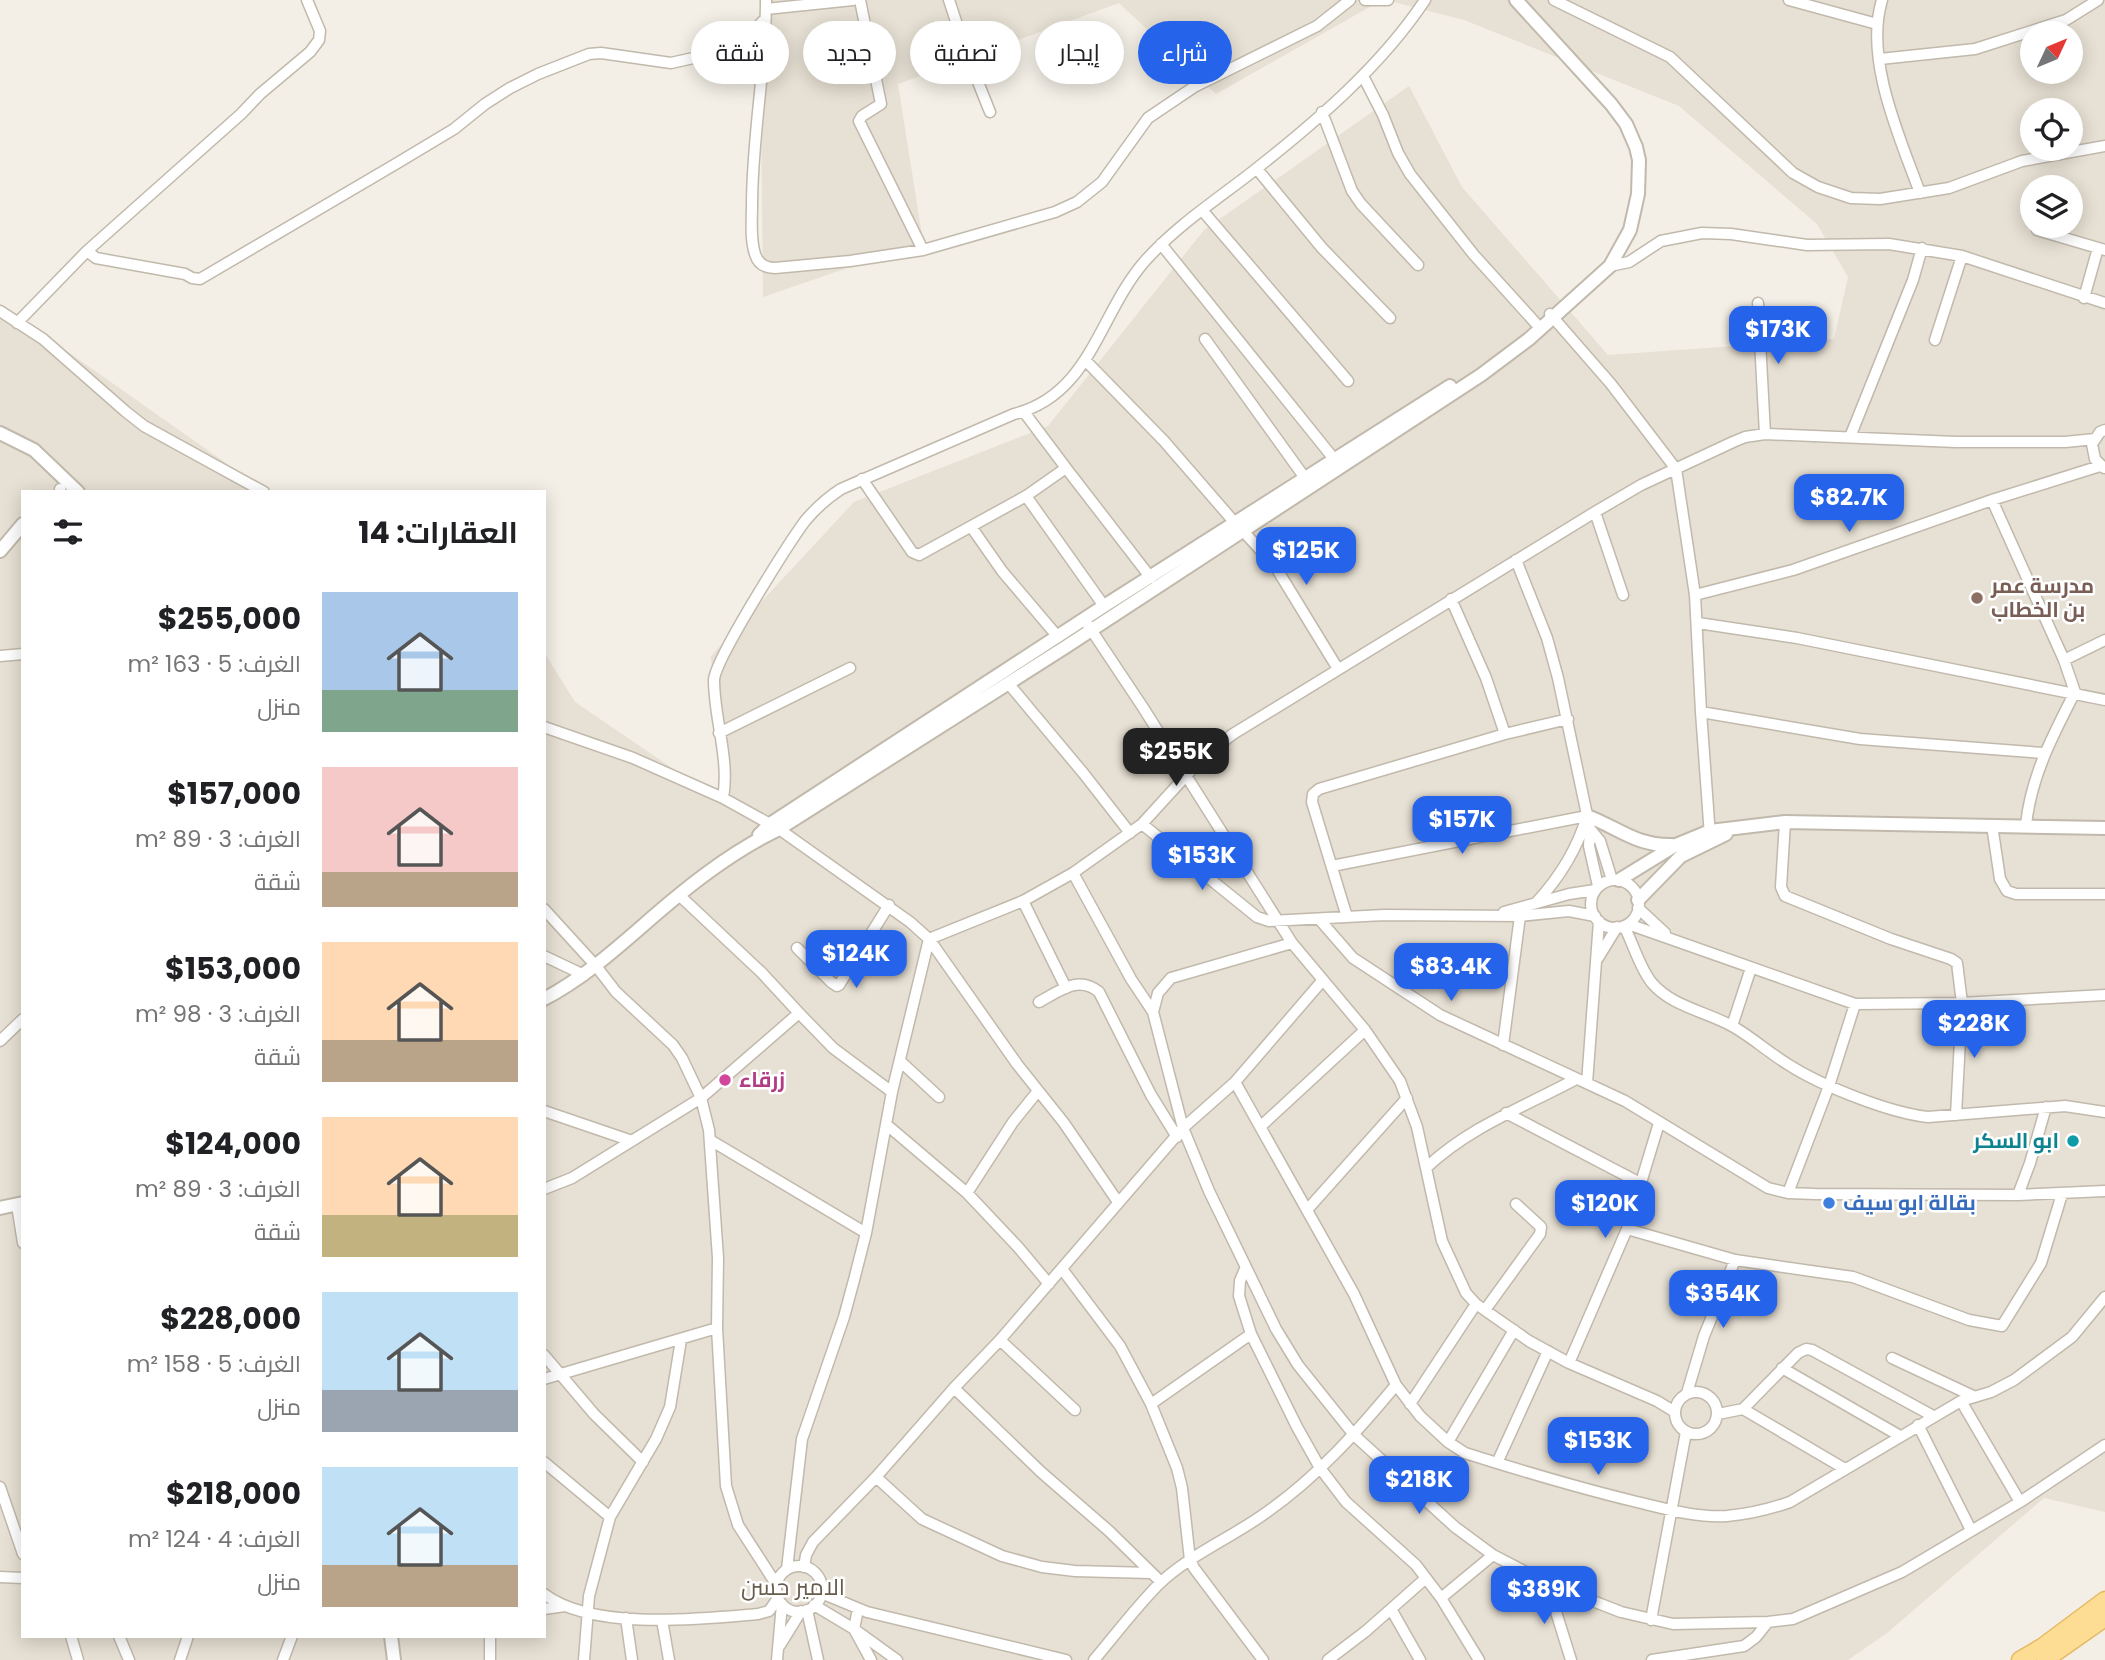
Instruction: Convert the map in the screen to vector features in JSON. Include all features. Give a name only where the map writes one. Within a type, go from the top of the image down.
[{"type":"main road","points":[[2020,1660],[2105,1600]]},
{"type":"main road","points":[[2045,1660],[2105,1618]]},
{"type":"street","points":[[17,323],[87,251],[310,52],[319,40],[320,31],[306,0]]},
{"type":"street","points":[[765,9],[853,0]]},
{"type":"street","points":[[860,0],[881,104],[862,116],[859,121],[923,250]]},
{"type":"street","points":[[949,0],[990,112]]},
{"type":"street","points":[[765,9],[763,63],[754,144],[752,243],[759,262],[775,268],[850,261],[923,250],[1055,212],[1077,202],[1102,183],[1148,118],[1194,87],[1317,26],[1350,0]]},
{"type":"street","points":[[1365,0],[1388,0]]},
{"type":"street","points":[[723,798],[726,778],[714,678],[723,655],[805,522],[828,498],[862,480],[1047,402],[1062,390],[1085,360],[1133,276],[1161,244],[1257,169],[1363,76],[1393,43],[1425,0]]},
{"type":"street","points":[[775,827],[1008,682],[1087,625],[1481,375],[1611,266],[1625,243],[1636,212],[1639,160],[1632,135],[1611,104],[1516,0]]},
{"type":"street","points":[[1554,0],[1670,57],[1779,161],[1812,184],[1851,198],[1865,199],[1949,188],[2022,161],[2105,146]]},
{"type":"street","points":[[1789,0],[1877,24]]},
{"type":"street","points":[[1882,0],[1877,24],[1880,59],[1893,118],[1920,193]]},
{"type":"street","points":[[1880,59],[1975,49],[2066,20],[2098,0]]},
{"type":"street","points":[[87,251],[96,258],[200,279],[454,129],[494,99],[538,74],[589,54],[601,53],[671,63],[729,50],[745,40],[765,9]]},
{"type":"street","points":[[1363,76],[1410,174],[1474,255],[1539,327]]},
{"type":"street","points":[[1322,112],[1352,191],[1418,265]]},
{"type":"street","points":[[1257,169],[1322,248],[1390,318]]},
{"type":"street","points":[[1202,210],[1349,381]]},
{"type":"street","points":[[1611,266],[1629,262],[1661,241],[1717,232],[1807,245],[1863,243],[1922,248],[1962,256],[2105,303]]},
{"type":"street","points":[[2064,238],[2101,249],[2084,298]]},
{"type":"street","points":[[1161,244],[1337,464]]},
{"type":"street","points":[[1850,437],[1913,280],[1922,248]]},
{"type":"street","points":[[1935,340],[1962,256]]},
{"type":"street","points":[[1758,303],[1765,434]]},
{"type":"street","points":[[0,311],[43,339],[144,426],[260,490]]},
{"type":"street","points":[[1554,314],[1676,469],[1698,623],[1700,712],[1710,835]]},
{"type":"street","points":[[1205,339],[1305,478]]},
{"type":"street","points":[[1085,360],[1164,441],[1275,566],[1338,669]]},
{"type":"street","points":[[1024,412],[1152,578]]},
{"type":"street","points":[[2092,452],[2095,439],[2105,430]]},
{"type":"street","points":[[0,433],[34,450],[61,489]]},
{"type":"street","points":[[929,939],[1023,901],[1073,873],[1142,824],[1204,756],[1233,734],[1641,485],[1733,442],[1765,434],[1956,442],[2065,442],[2095,439]]},
{"type":"street","points":[[1695,596],[1793,570],[1992,500],[2102,467],[2092,452],[2065,442]]},
{"type":"street","points":[[546,998],[596,966],[679,895],[757,839],[1058,637],[1087,625],[1104,606],[1239,527],[1305,478],[1337,464]]},
{"type":"street","points":[[862,480],[916,555],[972,528],[1066,468]]},
{"type":"street","points":[[1026,496],[1104,606]]},
{"type":"street","points":[[1992,500],[2064,660],[2075,692],[2043,753],[2032,789],[2026,825]]},
{"type":"street","points":[[1595,512],[1623,595]]},
{"type":"street","points":[[0,551],[21,526]]},
{"type":"street","points":[[972,528],[1002,571],[1058,637]]},
{"type":"street","points":[[1516,560],[1547,638],[1568,719],[1589,822],[1588,840],[1597,888],[1591,903],[1597,918],[1597,958],[1587,1083]]},
{"type":"street","points":[[1451,599],[1486,678],[1505,734]]},
{"type":"street","points":[[1698,623],[1797,638],[2105,700]]},
{"type":"street","points":[[1087,625],[1186,774],[1292,943],[1365,1030],[1400,1081],[1415,1120],[1442,1241],[1459,1282],[1481,1307],[1548,1351],[1569,1363],[1657,1401],[1675,1412]]},
{"type":"street","points":[[2064,660],[2105,640]]},
{"type":"street","points":[[0,656],[21,654]]},
{"type":"street","points":[[719,733],[850,668]]},
{"type":"street","points":[[1008,682],[1130,833]]},
{"type":"street","points":[[1700,712],[1860,739],[2043,753]]},
{"type":"street","points":[[1347,916],[1312,802],[1313,794],[1319,789],[1505,734],[1568,719]]},
{"type":"street","points":[[546,728],[633,758],[723,798],[775,827],[889,905],[929,939],[1064,1123],[1118,1202]]},
{"type":"street","points":[[1589,822],[1600,841],[1615,880],[1632,887],[1638,904],[1668,936]]},
{"type":"street","points":[[1536,902],[1567,863],[1589,822]]},
{"type":"street","points":[[1332,866],[1589,822],[1633,839],[1676,845]]},
{"type":"street","points":[[1785,822],[1781,887],[1783,894],[1891,939],[1954,960],[1958,969],[1962,1003],[1956,1115]]},
{"type":"street","points":[[1494,916],[1536,902],[1597,888],[1676,845],[1710,835],[1785,822],[2105,828]]},
{"type":"street","points":[[1142,824],[1257,917],[1279,922],[1347,916],[1520,916],[1569,911],[1597,918],[1604,925],[1623,926],[1668,936],[1855,1004],[1962,1003],[2105,995]]},
{"type":"street","points":[[1992,825],[2000,878],[2007,891],[2015,894],[2105,894]]},
{"type":"street","points":[[1597,958],[1623,926],[1636,915],[1638,904],[1681,856],[1710,835]]},
{"type":"street","points":[[1073,873],[1131,979],[1153,1012],[1180,1133]]},
{"type":"street","points":[[679,895],[761,972],[833,1048],[892,1092]]},
{"type":"street","points":[[1023,901],[1066,988]]},
{"type":"street","points":[[797,948],[831,982],[839,985],[889,905]]},
{"type":"street","points":[[546,911],[616,992],[673,1045],[701,1098],[710,1140],[718,1258],[717,1328],[726,1486],[730,1505],[749,1545],[776,1584],[780,1601],[780,1645],[777,1660]]},
{"type":"street","points":[[1503,1045],[1520,916]]},
{"type":"street","points":[[1319,919],[1347,953],[1440,1015],[1625,1101],[1750,1180],[1768,1188],[1788,1193],[2062,1195],[2105,1191]]},
{"type":"street","points":[[1623,926],[1653,985],[1684,1004],[1732,1026],[1790,1066],[1829,1086],[1909,1114],[1928,1117],[2077,1106],[2105,1112]]},
{"type":"street","points":[[787,1569],[802,1439],[845,1317],[866,1233],[892,1092],[929,939]]},
{"type":"street","points":[[1153,1012],[1158,993],[1171,978],[1292,943]]},
{"type":"street","points":[[546,957],[584,975]]},
{"type":"street","points":[[1732,1026],[1751,968]]},
{"type":"street","points":[[804,1567],[806,1555],[813,1542],[876,1478],[954,1388],[1000,1340],[1118,1202],[1180,1133],[1235,1082],[1322,981]]},
{"type":"street","points":[[1040,1002],[1082,983],[1090,984],[1099,992],[1151,1095],[1180,1133],[1245,1269],[1298,1365],[1354,1435],[1454,1527],[1493,1555],[1547,1583],[1622,1612],[1674,1624],[1768,1622],[1806,1615],[1902,1572],[2020,1502],[2105,1445]]},
{"type":"street","points":[[1788,1193],[1829,1086],[1855,1004]]},
{"type":"street","points":[[546,1188],[572,1178],[701,1098],[799,1013]]},
{"type":"street","points":[[3,1038],[21,1021]]},
{"type":"street","points":[[0,1022],[3,1038]]},
{"type":"street","points":[[1260,1127],[1365,1030]]},
{"type":"street","points":[[900,1061],[939,1097]]},
{"type":"street","points":[[1426,1168],[1450,1147],[1506,1113],[1576,1079]]},
{"type":"street","points":[[1235,1082],[1354,1294],[1396,1385],[1410,1404],[1448,1442],[1465,1453],[1603,1494],[1707,1516],[1727,1516],[1769,1509],[1812,1490],[1961,1401],[2006,1385],[2072,1337],[2105,1297]]},
{"type":"street","points":[[967,1193],[1013,1122],[1038,1091]]},
{"type":"street","points":[[1307,1210],[1407,1098]]},
{"type":"street","points":[[2018,1195],[2031,1163],[2046,1107]]},
{"type":"street","points":[[546,1112],[632,1141]]},
{"type":"street","points":[[1506,1113],[1642,1184]]},
{"type":"street","points":[[1569,1363],[1627,1229],[1658,1123]]},
{"type":"street","points":[[887,1125],[967,1193],[1049,1284]]},
{"type":"street","points":[[710,1140],[866,1233]]},
{"type":"street","points":[[1627,1229],[1735,1260],[1853,1277],[1969,1320],[2002,1326],[2042,1263],[2062,1195]]},
{"type":"street","points":[[0,1208],[20,1204]]},
{"type":"street","points":[[1410,1404],[1481,1307],[1540,1234],[1541,1227],[1516,1204]]},
{"type":"street","points":[[1688,1393],[1704,1336],[1735,1260]]},
{"type":"street","points":[[1062,1269],[1121,1346],[1152,1404],[1177,1468],[1191,1560],[1199,1577],[1263,1660]]},
{"type":"street","points":[[1245,1269],[1240,1281],[1239,1296],[1251,1334],[1320,1468],[1346,1502],[1416,1565],[1441,1598],[1479,1660]]},
{"type":"street","points":[[546,1379],[717,1328]]},
{"type":"street","points":[[1448,1442],[1514,1330]]},
{"type":"street","points":[[1152,1404],[1251,1334]]},
{"type":"street","points":[[584,1660],[586,1614],[593,1575],[610,1517],[643,1462],[670,1408],[681,1340]]},
{"type":"street","points":[[1000,1340],[1075,1410]]},
{"type":"street","points":[[1718,1414],[1743,1409],[1803,1350],[1812,1350],[1933,1416]]},
{"type":"street","points":[[1497,1462],[1548,1351]]},
{"type":"street","points":[[546,1357],[594,1414],[643,1462]]},
{"type":"street","points":[[1892,1358],[1973,1396]]},
{"type":"street","points":[[1782,1368],[1900,1436]]},
{"type":"street","points":[[1094,1660],[1161,1582],[1265,1514],[1295,1491],[1354,1435],[1396,1385]]},
{"type":"street","points":[[954,1388],[1041,1472],[1110,1531],[1161,1582]]},
{"type":"street","points":[[1698,1391],[1709,1395],[1716,1404],[1718,1414],[1714,1424],[1706,1432],[1686,1432],[1677,1423],[1675,1412],[1678,1400],[1688,1393],[1698,1391]]},
{"type":"street","points":[[1961,1401],[2020,1502]]},
{"type":"street","points":[[1743,1409],[1845,1469]]},
{"type":"street","points":[[1918,1425],[1971,1530]]},
{"type":"street","points":[[1651,1620],[1686,1432]]},
{"type":"street","points":[[546,1464],[610,1517]]},
{"type":"street","points":[[876,1478],[922,1520],[1002,1556],[1042,1567],[1075,1571],[1150,1573]]},
{"type":"street","points":[[0,1487],[21,1548]]},
{"type":"street","points":[[1441,1598],[1493,1555]]},
{"type":"street","points":[[776,1584],[787,1569],[804,1567],[816,1574],[821,1586],[821,1593],[780,1645]]},
{"type":"street","points":[[0,1577],[21,1578]]},
{"type":"street","points":[[1328,1660],[1426,1578]]},
{"type":"street","points":[[1547,1583],[1571,1660]]},
{"type":"street","points":[[821,1593],[858,1609],[1066,1660]]},
{"type":"street","points":[[546,1595],[586,1614],[662,1620],[758,1614],[769,1611],[780,1601]]},
{"type":"street","points":[[780,1601],[788,1608],[807,1609],[854,1629],[897,1660]]},
{"type":"street","points":[[546,1609],[566,1606]]},
{"type":"street","points":[[807,1609],[818,1660]]},
{"type":"street","points":[[858,1609],[854,1629],[872,1660]]},
{"type":"street","points":[[1391,1609],[1420,1660]]},
{"type":"street","points":[[626,1618],[632,1660]]},
{"type":"street","points":[[662,1620],[668,1660]]},
{"type":"street","points":[[1652,1660],[1744,1646],[1756,1637],[1768,1622]]},
{"type":"street","points":[[72,1638],[78,1660]]},
{"type":"street","points":[[120,1638],[129,1660]]},
{"type":"street","points":[[180,1660],[187,1638]]},
{"type":"street","points":[[283,1660],[291,1638]]},
{"type":"street","points":[[391,1638],[394,1660]]},
{"type":"street","points":[[490,1638],[490,1660]]},
{"type":"shaded area","points":[[760,0],[1382,0],[1216,94],[1205,84],[1232,84],[1232,21],[1138,21],[1119,3],[1070,21],[1035,21],[1035,34],[1021,39],[1021,21],[910,21],[910,80],[898,84],[923,242],[763,297],[761,84],[789,84],[789,21],[760,21]]},
{"type":"shaded area","points":[[1386,0],[2105,0],[2105,1512],[2044,1498],[1887,1633],[1848,1660],[0,1660],[0,304],[264,490],[21,490],[21,1638],[546,1638],[546,655],[575,702],[722,802],[711,656],[854,502],[1048,426],[1204,230],[1409,86],[1462,187],[1608,355],[1834,339],[1848,277],[1817,224],[1679,106],[1464,20]]},
{"type":"place","name":"مدرسة عمر بن الخطاب","points":[[1977,598]]},
{"type":"place","name":"زرقاء","points":[[725,1080]]},
{"type":"place","name":"ابو السكر","points":[[2073,1141]]},
{"type":"place","name":"بقالة ابو سيف","points":[[1829,1203]]},
{"type":"district","name":"الامير حسن","points":[[793,1587]]}]
